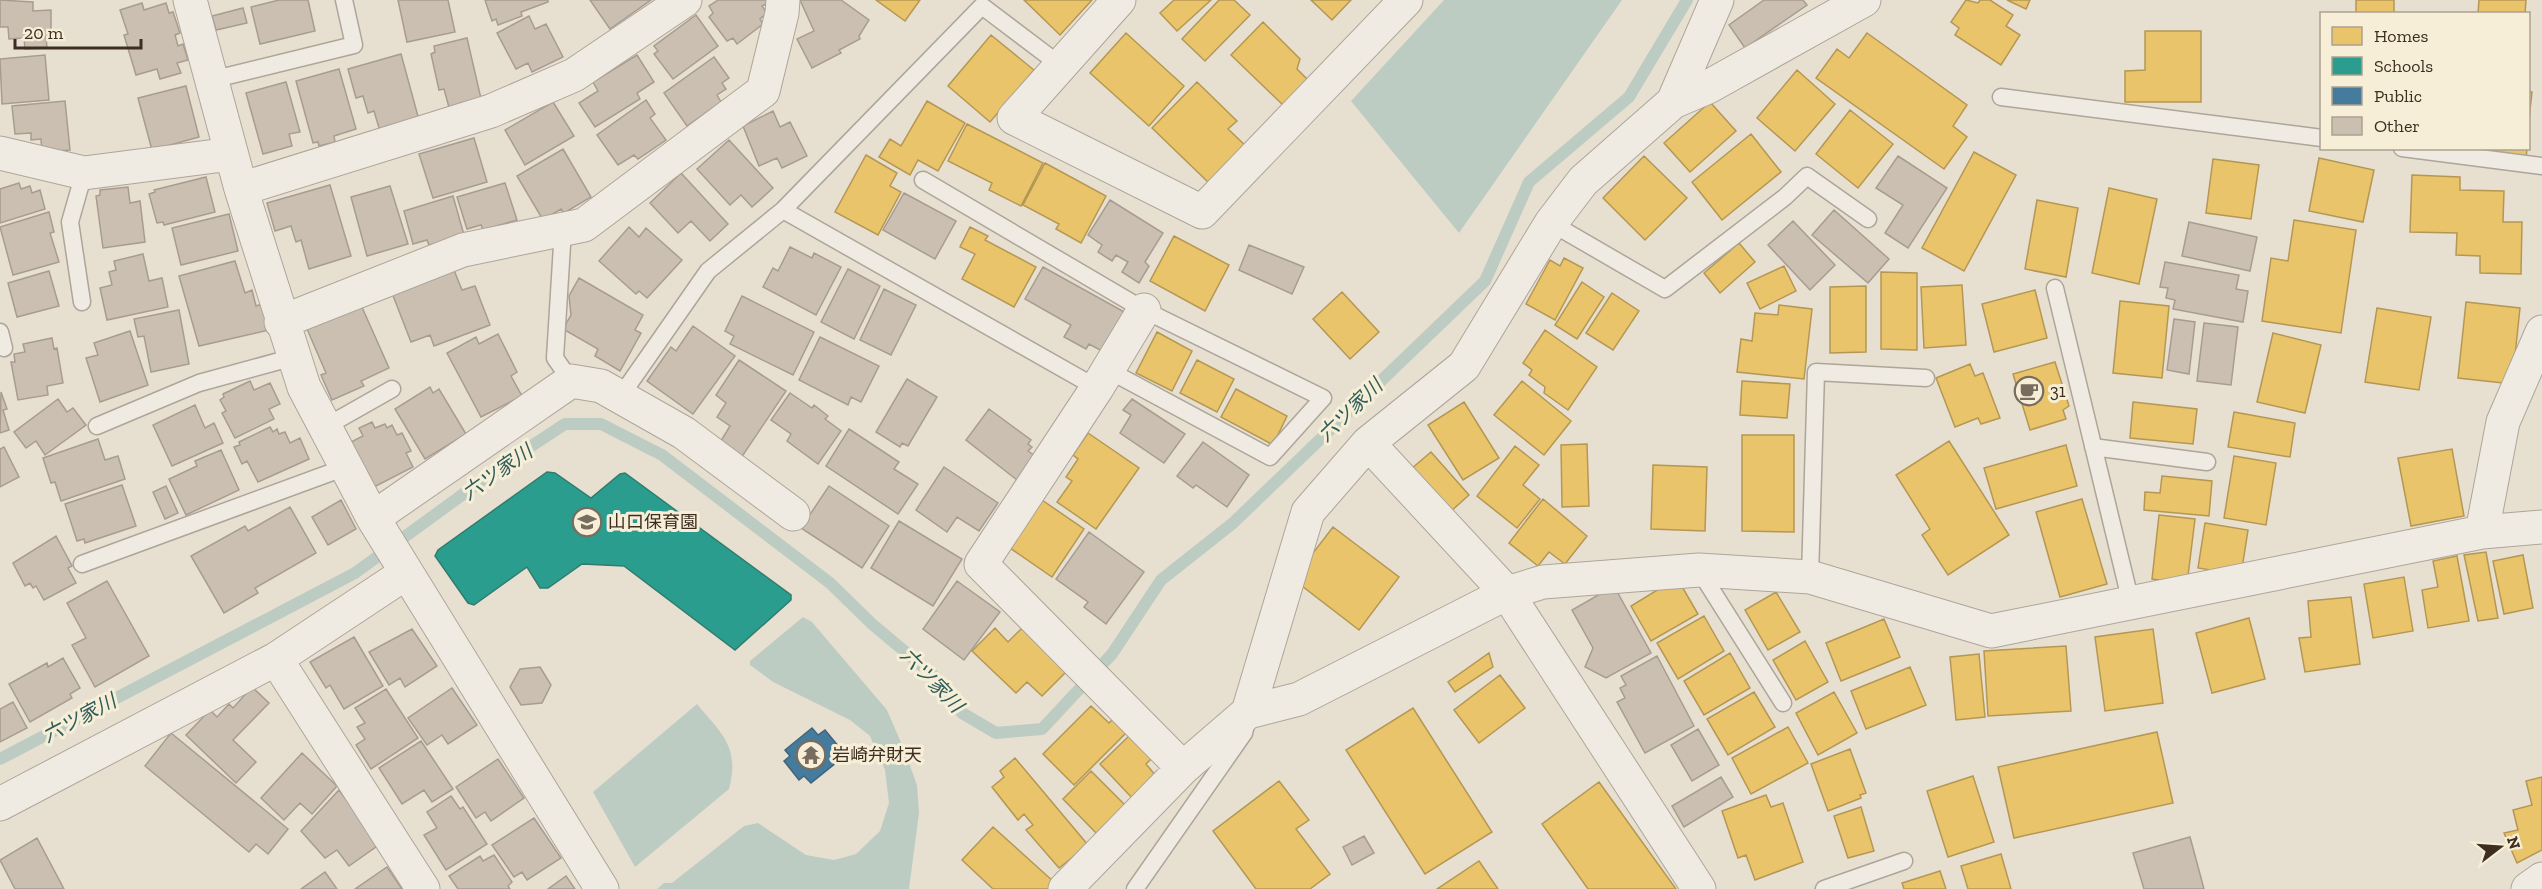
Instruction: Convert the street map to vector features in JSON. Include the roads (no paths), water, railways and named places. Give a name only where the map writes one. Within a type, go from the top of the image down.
[{"type":"street","points":[[190,0],[241,189],[304,387],[405,572],[602,889]]},
{"type":"street","points":[[241,189],[511,102],[574,75],[685,0]]},
{"type":"street","points":[[282,322],[463,250],[584,225],[763,91],[783,13],[783,0]]},
{"type":"street","points":[[1119,0],[1014,118],[1202,212],[1406,0]]},
{"type":"street","points":[[1673,102],[1717,0]]},
{"type":"street","points":[[1248,712],[1308,512],[1368,443],[1464,366],[1551,223],[1583,181],[1673,102],[1708,87],[1864,0]]},
{"type":"street","points":[[0,153],[84,173],[231,154]]},
{"type":"street","points":[[1144,310],[1103,379],[981,564],[1183,768]]},
{"type":"street","points":[[2482,532],[2504,422],[2542,332]]},
{"type":"street","points":[[375,520],[571,381],[601,386],[684,433],[793,514]]},
{"type":"street","points":[[1368,443],[1507,593],[1699,889]]},
{"type":"street","points":[[1065,889],[1183,768],[1248,712],[1299,699],[1507,593],[1542,582],[1699,570],[1810,577],[1991,631],[2482,532],[2542,527]]},
{"type":"street","points":[[0,804],[276,659],[405,572]]},
{"type":"street","points":[[276,659],[423,889]]},
{"type":"street","points":[[2528,889],[2542,879]]},
{"type":"lane","points":[[211,80],[354,45],[344,0]]},
{"type":"lane","points":[[620,397],[708,271],[783,210],[982,6],[1060,65]]},
{"type":"lane","points":[[2001,97],[2320,138]]},
{"type":"lane","points":[[2418,150],[2542,166]]},
{"type":"lane","points":[[82,302],[70,222],[84,173]]},
{"type":"lane","points":[[1551,223],[1665,289],[1785,197],[1807,176],[1868,219]]},
{"type":"lane","points":[[783,210],[1103,379],[1270,457],[1323,399],[1144,310],[923,180]]},
{"type":"lane","points":[[563,229],[555,358],[571,381]]},
{"type":"lane","points":[[2055,288],[2131,603]]},
{"type":"lane","points":[[97,426],[199,383],[294,357]]},
{"type":"lane","points":[[1810,577],[1816,372],[1926,378]]},
{"type":"lane","points":[[325,427],[392,390]]},
{"type":"lane","points":[[2093,447],[2207,462]]},
{"type":"lane","points":[[82,564],[346,467]]},
{"type":"lane","points":[[1699,570],[1783,703]]},
{"type":"lane","points":[[1135,889],[1244,733],[1248,712]]},
{"type":"lane","points":[[1824,889],[1904,861]]},
{"type":"waterway","name":"六ツ家川","points":[[0,759],[355,573],[510,460],[565,424],[601,424],[662,455],[830,583],[872,624],[934,676],[962,713],[996,733],[1042,729],[1112,654],[1161,580],[1233,523],[1485,281],[1529,182],[1629,97],[1687,0]]},
{"type":"place","name":"31","points":[[2029,391]]},
{"type":"place","name":"山口保育園","points":[[587,522]]},
{"type":"place","name":"岩崎弁財天","points":[[811,755]]}]
